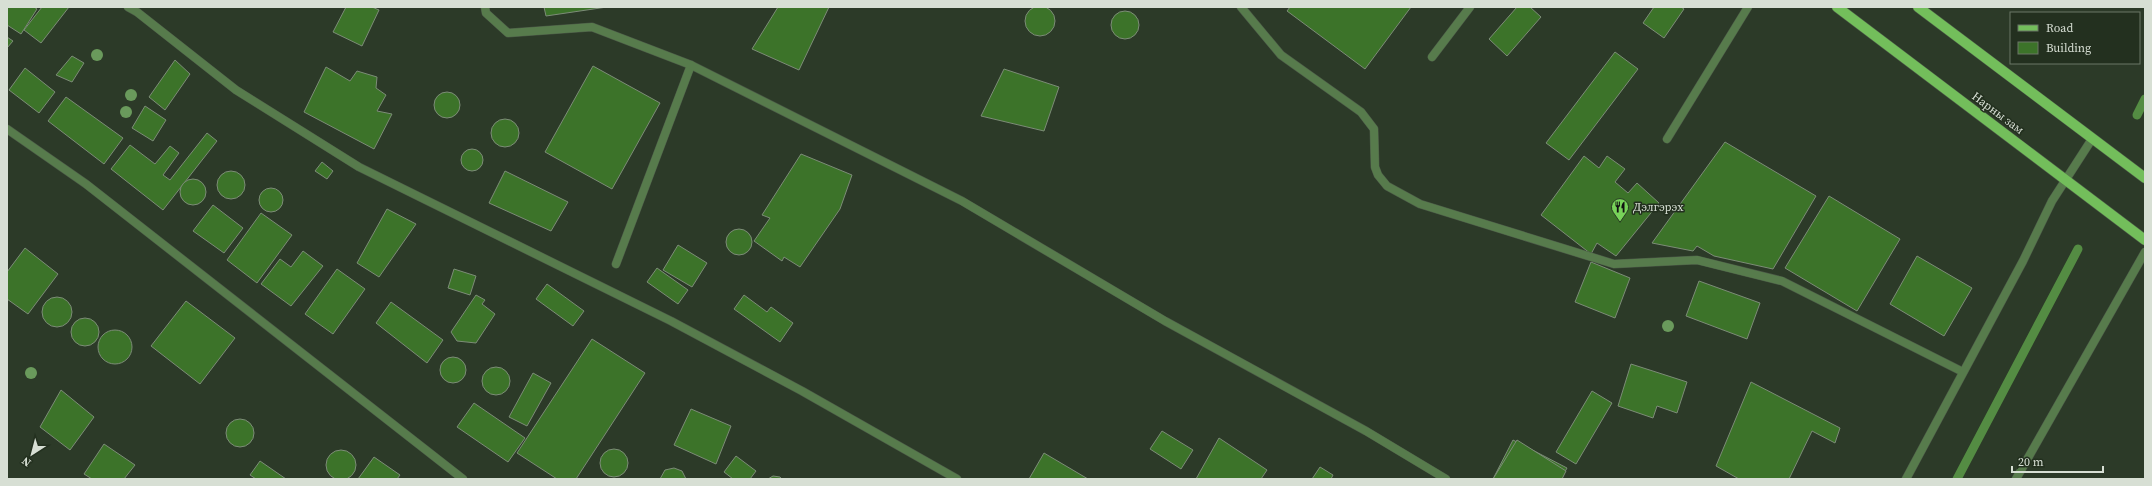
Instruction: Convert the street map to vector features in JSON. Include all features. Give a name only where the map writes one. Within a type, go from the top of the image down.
[{"type":"main road","name":"Нарны зам","points":[[1837,7],[2145,240]]},
{"type":"main road","points":[[1918,7],[2145,178]]},
{"type":"street","points":[[128,7],[137,12],[236,90],[359,167],[671,322],[802,390],[957,479]]},
{"type":"street","points":[[485,7],[486,13],[508,34],[592,27],[691,65],[962,201],[1165,321],[1366,431],[1446,479]]},
{"type":"street","points":[[1241,7],[1281,55],[1361,112],[1374,129],[1374,167],[1378,175],[1387,186],[1420,204],[1614,264],[1697,260],[1782,281],[1964,372]]},
{"type":"street","points":[[1432,57],[1470,7]]},
{"type":"street","points":[[1667,139],[1748,7]]},
{"type":"street","points":[[616,264],[691,65]]},
{"type":"street","points":[[7,129],[86,184],[463,479]]},
{"type":"street","points":[[1906,479],[2023,262],[2052,201],[2092,139]]},
{"type":"street","points":[[2016,479],[2145,252]]},
{"type":"building","points":[[1040,6],[1050,11],[1055,21],[1050,31],[1040,36],[1030,31],[1025,21],[1030,11]]},
{"type":"building","points":[[7,7],[34,7],[37,9],[21,34],[7,25]]},
{"type":"building","points":[[42,7],[69,7],[41,43],[24,30]]},
{"type":"building","points":[[346,7],[372,7],[379,10],[362,46],[333,32]]},
{"type":"building","points":[[544,7],[607,7],[546,16]]},
{"type":"building","points":[[778,7],[829,7],[799,70],[752,49]]},
{"type":"building","points":[[1290,7],[1411,7],[1365,69],[1287,11]]},
{"type":"building","points":[[1517,7],[1530,7],[1541,17],[1507,56],[1489,39]]},
{"type":"building","points":[[1654,7],[1681,7],[1684,9],[1664,38],[1643,23]]},
{"type":"building","points":[[1125,11],[1135,15],[1139,25],[1135,35],[1125,39],[1115,35],[1111,25],[1115,15]]},
{"type":"building","points":[[7,37],[13,41],[7,48]]},
{"type":"building","points":[[1615,52],[1638,69],[1569,160],[1546,143]]},
{"type":"building","points":[[72,56],[84,63],[72,82],[56,75]]},
{"type":"building","points":[[175,60],[190,74],[165,110],[149,97]]},
{"type":"building","points":[[593,66],[660,103],[612,189],[545,152]]},
{"type":"building","points":[[326,67],[350,81],[357,71],[377,77],[376,88],[386,95],[377,111],[392,114],[374,149],[304,112]]},
{"type":"building","points":[[25,68],[55,92],[39,113],[9,90]]},
{"type":"building","points":[[1004,69],[1059,87],[1044,131],[981,116]]},
{"type":"building","points":[[447,92],[456,96],[460,105],[456,114],[447,118],[438,114],[434,105],[438,96]]},
{"type":"building","points":[[66,97],[123,138],[104,164],[48,121]]},
{"type":"building","points":[[145,106],[166,120],[153,141],[132,128]]},
{"type":"building","points":[[505,119],[515,123],[519,133],[515,143],[505,147],[495,143],[491,133],[495,123]]},
{"type":"building","points":[[207,133],[217,141],[163,210],[111,169],[130,145],[155,164],[170,146],[179,153],[163,175],[170,180]]},
{"type":"building","points":[[1725,142],[1816,196],[1773,269],[1714,256],[1697,246],[1693,251],[1652,243]]},
{"type":"building","points":[[472,149],[476,150],[482,156],[482,164],[476,170],[472,171],[468,170],[462,164],[461,160],[462,156],[468,150]]},
{"type":"building","points":[[801,154],[852,175],[840,209],[800,267],[784,257],[782,261],[754,241],[770,218],[762,215]]},
{"type":"building","points":[[1584,156],[1599,168],[1607,156],[1625,169],[1615,182],[1628,193],[1637,183],[1659,203],[1616,256],[1597,243],[1591,254],[1541,215]]},
{"type":"building","points":[[322,162],[333,171],[327,179],[315,171]]},
{"type":"building","points":[[231,171],[241,175],[245,185],[241,195],[231,199],[221,195],[217,185],[221,175]]},
{"type":"building","points":[[505,171],[568,202],[551,231],[489,203]]},
{"type":"building","points":[[193,179],[202,183],[206,192],[202,201],[193,205],[184,201],[180,192],[184,183]]},
{"type":"building","points":[[271,188],[280,191],[283,200],[280,209],[271,212],[262,209],[259,200],[262,191]]},
{"type":"building","points":[[1829,196],[1900,239],[1857,311],[1785,268]]},
{"type":"building","points":[[213,205],[243,228],[224,253],[193,231]]},
{"type":"building","points":[[387,209],[416,224],[379,277],[357,263]]},
{"type":"building","points":[[261,213],[292,235],[257,283],[227,260]]},
{"type":"building","points":[[739,229],[748,233],[752,242],[748,251],[739,255],[730,251],[726,242],[730,233]]},
{"type":"building","points":[[678,245],[707,263],[692,287],[663,270]]},
{"type":"building","points":[[25,248],[58,274],[28,314],[7,299],[7,272]]},
{"type":"building","points":[[303,251],[323,266],[291,306],[261,284],[280,259],[291,267]]},
{"type":"building","points":[[1917,256],[1972,288],[1944,336],[1890,304]]},
{"type":"building","points":[[1591,262],[1630,278],[1615,318],[1575,302]]},
{"type":"building","points":[[657,268],[688,290],[678,304],[647,282]]},
{"type":"building","points":[[337,269],[365,289],[333,334],[305,314]]},
{"type":"building","points":[[454,269],[476,276],[470,295],[448,288]]},
{"type":"building","points":[[1699,281],[1760,303],[1747,339],[1686,316]]},
{"type":"building","points":[[547,284],[584,311],[573,326],[536,299]]},
{"type":"building","points":[[476,295],[485,300],[482,304],[495,314],[476,343],[457,341],[451,332]]},
{"type":"building","points":[[744,295],[767,312],[771,307],[793,323],[780,342],[734,309]]},
{"type":"building","points":[[57,297],[63,298],[71,306],[71,318],[63,326],[57,327],[51,326],[43,318],[42,312],[43,306],[51,298]]},
{"type":"building","points":[[186,301],[235,338],[200,384],[151,346]]},
{"type":"building","points":[[391,302],[443,340],[427,363],[376,323]]},
{"type":"building","points":[[85,318],[95,322],[99,332],[95,342],[85,346],[75,342],[71,332],[75,322]]},
{"type":"building","points":[[115,330],[127,335],[132,347],[127,359],[115,364],[103,359],[98,347],[103,335]]},
{"type":"building","points":[[592,339],[645,373],[576,479],[557,479],[517,453]]},
{"type":"building","points":[[453,357],[462,361],[466,370],[462,379],[453,383],[444,379],[440,370],[444,361]]},
{"type":"building","points":[[1631,364],[1687,382],[1677,413],[1657,406],[1653,418],[1618,406]]},
{"type":"building","points":[[496,367],[506,371],[510,381],[506,391],[496,395],[486,391],[482,381],[486,371]]},
{"type":"building","points":[[533,373],[551,383],[527,426],[509,417]]},
{"type":"building","points":[[1751,382],[1840,428],[1835,443],[1812,431],[1789,479],[1739,479],[1716,466]]},
{"type":"building","points":[[61,390],[94,417],[70,450],[40,427]]},
{"type":"building","points":[[1592,391],[1612,403],[1576,464],[1556,452]]},
{"type":"building","points":[[474,403],[525,438],[508,462],[457,427]]},
{"type":"building","points":[[691,409],[731,426],[716,464],[674,445]]},
{"type":"building","points":[[240,419],[250,423],[254,433],[250,443],[240,447],[230,443],[226,433],[230,423]]},
{"type":"building","points":[[1162,431],[1193,450],[1181,469],[1150,449]]},
{"type":"building","points":[[1219,438],[1267,470],[1261,479],[1196,479]]},
{"type":"building","points":[[1513,440],[1567,468],[1561,479],[1493,479]]},
{"type":"building","points":[[1517,440],[1566,471],[1562,479],[1493,479]]},
{"type":"building","points":[[104,444],[135,465],[124,479],[92,479],[84,474]]},
{"type":"building","points":[[614,449],[624,453],[628,463],[624,473],[614,477],[604,473],[600,463],[604,453]]},
{"type":"building","points":[[341,450],[352,454],[356,465],[352,476],[341,480],[330,476],[326,465],[330,454]]},
{"type":"building","points":[[1044,453],[1088,479],[1029,479]]},
{"type":"building","points":[[736,456],[756,471],[750,479],[733,479],[724,472]]},
{"type":"building","points":[[374,457],[400,475],[397,479],[358,479]]},
{"type":"building","points":[[260,461],[286,479],[256,479],[250,475]]},
{"type":"building","points":[[1320,467],[1333,475],[1331,479],[1312,479]]},
{"type":"building","points":[[674,468],[682,471],[686,479],[660,479],[665,470]]},
{"type":"building","points":[[773,476],[780,477],[782,479],[768,479]]},
{"type":"waterway","points":[[2137,115],[2145,99]]},
{"type":"waterway","points":[[1957,479],[2078,249]]},
{"type":"place","name":"Дэлгэрэх","points":[[1620,222]]}]
